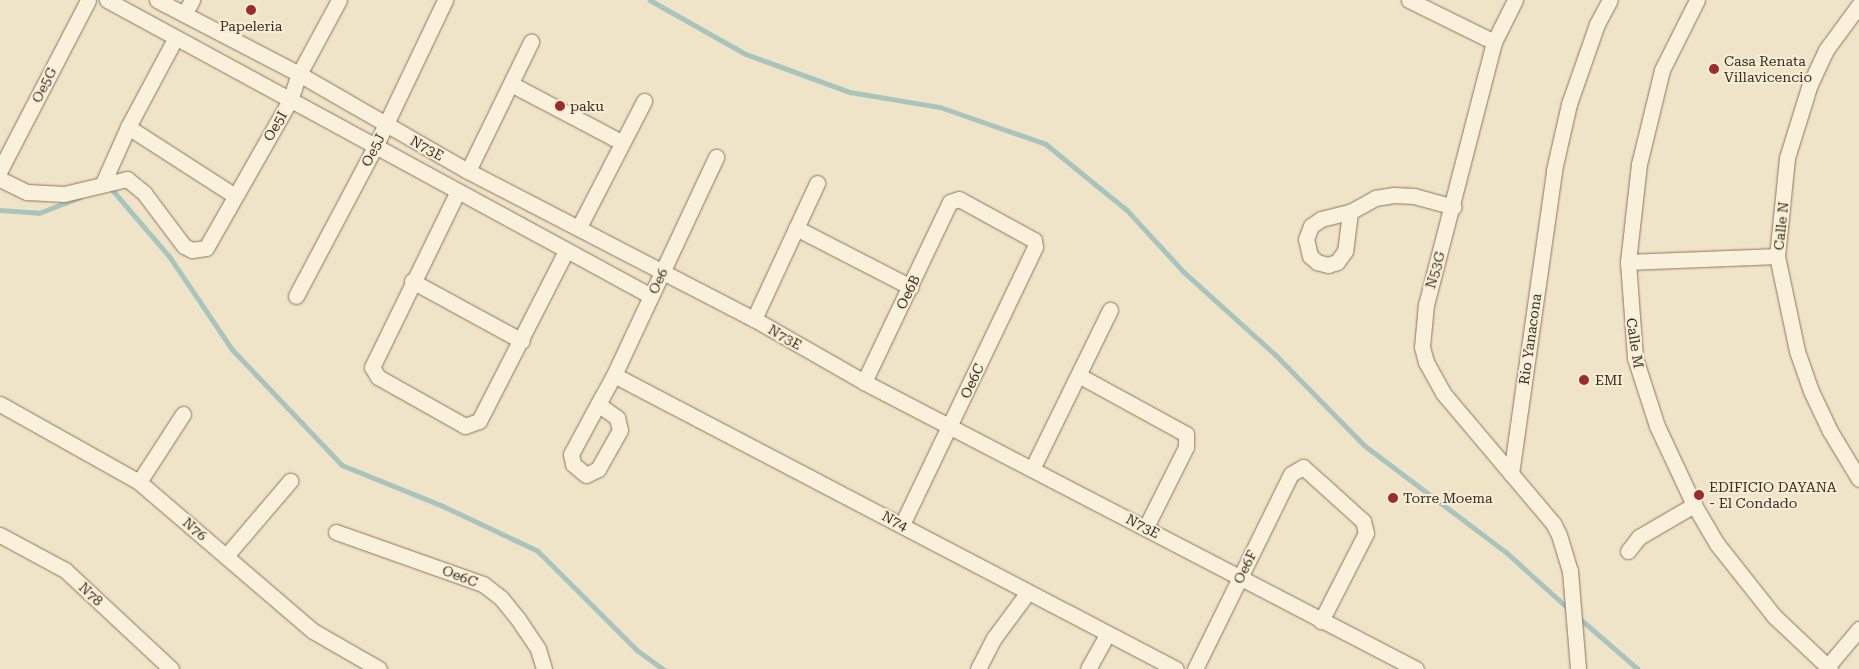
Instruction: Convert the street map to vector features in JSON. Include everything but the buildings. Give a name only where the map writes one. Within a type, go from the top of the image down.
[{"type":"street","name":"Oe5G","points":[[0,170],[88,0]]},
{"type":"street","name":"N73E","points":[[107,0],[457,193],[651,296]]},
{"type":"street","name":"N73E","points":[[157,0],[299,74],[468,172],[664,270],[864,382],[1033,467],[1321,621],[1416,669]]},
{"type":"street","points":[[184,14],[192,0]]},
{"type":"street","name":"Oe5I","points":[[103,183],[127,180],[133,182],[184,246],[192,250],[206,248],[290,100],[299,74],[339,0]]},
{"type":"street","name":"Oe5J","points":[[296,296],[374,147],[445,0]]},
{"type":"street","points":[[1409,0],[1494,42]]},
{"type":"street","name":"N53G","points":[[1512,474],[1443,393],[1426,362],[1422,331],[1426,304],[1454,207],[1494,42],[1515,0]]},
{"type":"street","name":"Rio Yanacona","points":[[1512,474],[1554,170],[1569,104],[1597,24],[1610,0]]},
{"type":"street","name":"Calle M","points":[[1697,0],[1662,70],[1639,164],[1628,262],[1636,358],[1657,426],[1694,505],[1718,544],[1774,616],[1829,668],[1859,629]]},
{"type":"street","name":"Calle N","points":[[1859,5],[1826,50],[1810,84],[1788,158],[1777,256],[1797,351],[1811,390],[1830,431],[1859,479]]},
{"type":"street","points":[[0,179],[26,192],[44,194],[79,193],[103,183],[128,127],[175,39]]},
{"type":"street","points":[[468,172],[530,42]]},
{"type":"street","points":[[511,84],[621,142]]},
{"type":"street","points":[[579,227],[621,142],[644,101]]},
{"type":"street","points":[[128,127],[235,196]]},
{"type":"street","name":"Oe6","points":[[598,404],[614,376],[716,157]]},
{"type":"street","points":[[754,319],[816,183]]},
{"type":"street","points":[[457,193],[372,362],[378,377],[465,426],[479,421],[522,341],[566,251]]},
{"type":"street","points":[[1350,212],[1363,202],[1394,195],[1414,196],[1454,207]]},
{"type":"street","name":"Oe6C","points":[[902,524],[951,427],[1035,246],[1031,237],[958,199],[950,202]]},
{"type":"street","name":"Oe6B","points":[[864,382],[950,202]]},
{"type":"street","points":[[796,228],[911,287]]},
{"type":"street","points":[[1628,262],[1777,256]]},
{"type":"street","points":[[412,281],[522,341]]},
{"type":"street","points":[[1033,467],[1080,376],[1110,310]]},
{"type":"street","name":"N74","points":[[614,376],[902,524],[1107,635],[1176,669]]},
{"type":"street","points":[[1080,376],[1182,429],[1186,434],[1186,447],[1146,527]]},
{"type":"street","name":"N76","points":[[2,409],[139,482],[313,631],[380,669]]},
{"type":"street","points":[[139,482],[183,414]]},
{"type":"street","name":"Oe6F","points":[[1194,669],[1291,474],[1298,468],[1308,469],[1358,517],[1366,532],[1321,621]]},
{"type":"street","points":[[1512,474],[1559,535],[1573,588],[1578,669]]},
{"type":"street","points":[[226,556],[290,481]]},
{"type":"street","points":[[1628,551],[1639,537],[1694,505]]},
{"type":"street","name":"Oe6C","points":[[336,532],[482,584],[501,598],[518,619],[538,649],[544,669]]},
{"type":"street","name":"N78","points":[[0,535],[65,570],[171,669]]},
{"type":"street","points":[[978,669],[994,638],[1028,592]]},
{"type":"street","points":[[1088,669],[1107,635]]},
{"type":"waterway","points":[[650,0],[746,54],[850,92],[940,107],[1046,144],[1127,210],[1184,272],[1276,355],[1364,445],[1506,552],[1569,609]]},
{"type":"waterway","points":[[110,187],[170,257],[232,349],[342,465],[443,506],[538,551],[637,650],[663,669]]},
{"type":"waterway","points":[[0,210],[39,213],[80,197]]},
{"type":"waterway","points":[[1578,617],[1638,669]]},
{"type":"place","name":"Papeleria","points":[[251,10]]},
{"type":"place","name":"Casa Renata Villavicencio","points":[[1714,69]]},
{"type":"place","name":"paku","points":[[560,106]]},
{"type":"place","name":"EMI","points":[[1584,380]]},
{"type":"place","name":"EDIFICIO DAYANA - El Condado","points":[[1699,495]]},
{"type":"place","name":"Torre Moema","points":[[1393,498]]}]
